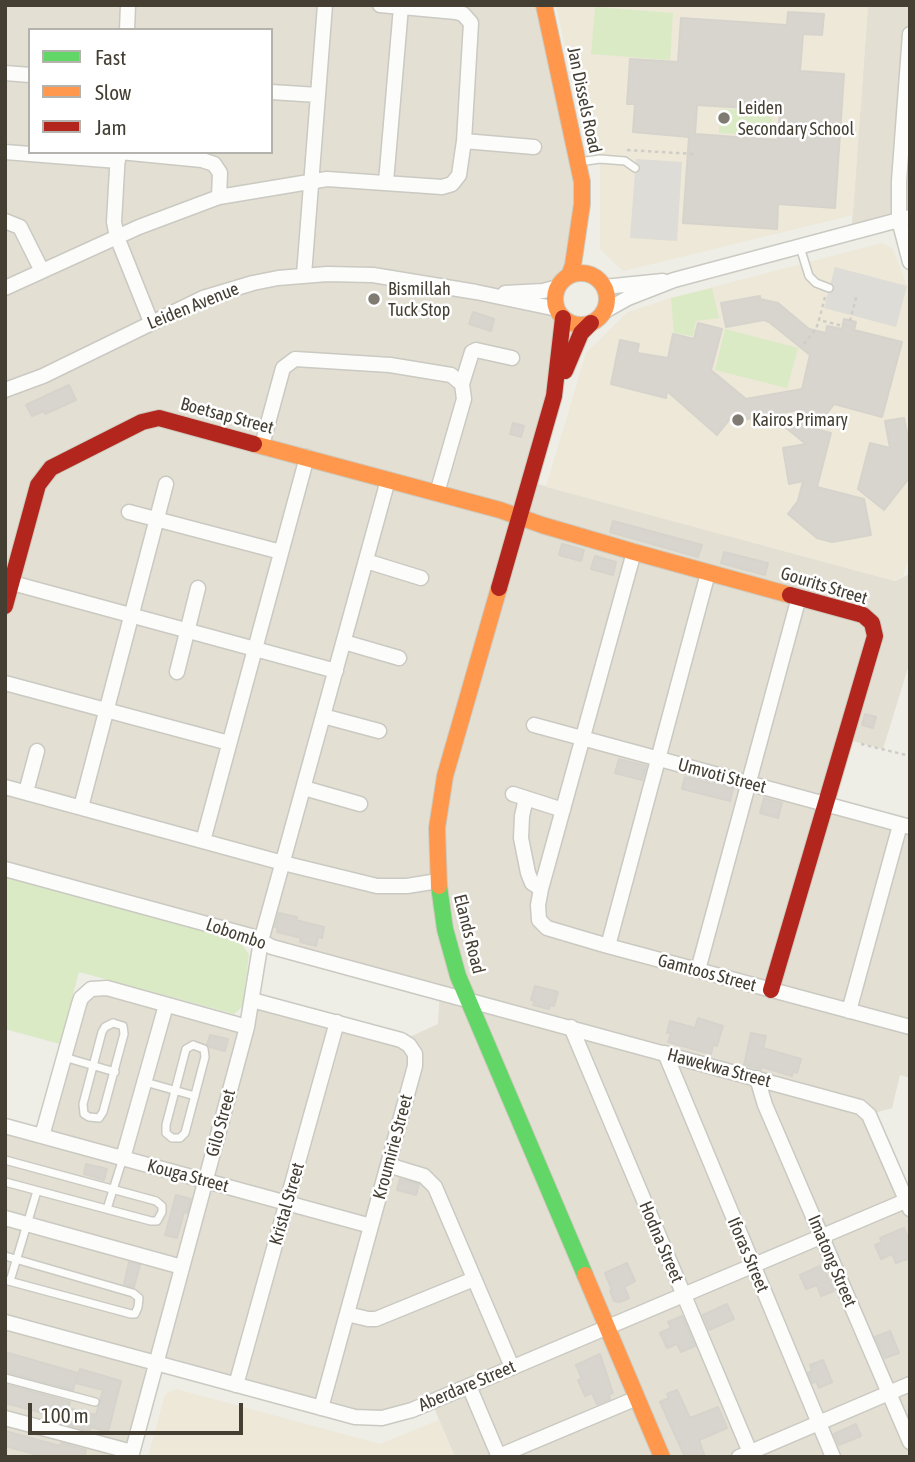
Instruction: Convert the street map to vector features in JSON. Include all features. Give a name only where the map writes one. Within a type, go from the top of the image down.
[{"type":"street","points":[[127,28],[128,5]]},
{"type":"street","points":[[304,275],[325,5]]},
{"type":"street","points":[[5,288],[117,237],[219,197],[312,181],[386,182],[442,187],[452,184],[459,175],[464,141],[471,23],[463,14],[456,12],[380,5]]},
{"type":"street","name":"Jan Dissels Road","points":[[544,5],[578,162],[582,204],[598,282]]},
{"type":"street","points":[[386,182],[401,7]]},
{"type":"street","points":[[910,34],[904,219],[910,262]]},
{"type":"street","points":[[5,73],[28,75]]},
{"type":"street","points":[[273,92],[318,95]]},
{"type":"street","points":[[464,141],[534,147]]},
{"type":"street","points":[[5,152],[28,153]]},
{"type":"street","points":[[80,154],[202,160],[214,164],[220,173],[219,197]]},
{"type":"street","points":[[118,155],[114,214],[117,237],[151,322]]},
{"type":"street","name":"Jan Dissels Road","points":[[564,281],[573,265],[582,204]]},
{"type":"street","points":[[603,312],[607,297],[598,282],[584,273],[564,281],[556,294],[560,314],[576,325],[591,323],[603,312],[628,298],[674,281],[904,219]]},
{"type":"street","points":[[5,221],[16,224],[22,230],[42,271]]},
{"type":"street","name":"Leiden Avenue","points":[[5,390],[43,376],[179,308],[228,289],[304,275],[373,275],[476,292],[560,314]]},
{"type":"street","name":"Leiden Avenue","points":[[476,292],[530,293],[564,281]]},
{"type":"street","points":[[598,282],[674,281]]},
{"type":"street","name":"Elands Road","points":[[554,396],[560,314]]},
{"type":"street","name":"Elands Road","points":[[591,323],[581,333],[554,396],[445,776],[437,828],[438,881],[451,953],[468,999],[662,1457]]},
{"type":"street","points":[[437,493],[464,399],[463,384],[473,351],[512,358]]},
{"type":"street","points":[[262,445],[283,368],[295,359],[390,365],[451,375],[463,384]]},
{"type":"street","name":"Boetsap Street","points":[[5,607],[9,582],[43,475],[51,468],[153,419],[166,419],[519,517]]},
{"type":"street","points":[[203,841],[307,457]]},
{"type":"street","name":"Gilo Street","points":[[131,1455],[247,1027],[261,941],[388,480]]},
{"type":"street","points":[[81,807],[166,484]]},
{"type":"street","points":[[129,512],[281,552]]},
{"type":"street","name":"Gourits Street","points":[[519,517],[634,552],[863,615],[874,627],[875,636],[771,990]]},
{"type":"street","name":"Gamtoos Street","points":[[634,552],[541,889],[537,914],[542,925],[608,946],[910,1027]]},
{"type":"street","points":[[366,561],[421,578]]},
{"type":"street","points":[[608,946],[708,573]]},
{"type":"street","points":[[9,582],[336,671]]},
{"type":"street","points":[[177,672],[198,588]]},
{"type":"street","points":[[698,970],[799,597]]},
{"type":"street","points":[[344,642],[399,658]]},
{"type":"street","points":[[5,683],[229,743]]},
{"type":"street","points":[[323,716],[379,731]]},
{"type":"street","name":"Umvoti Street","points":[[534,725],[905,826]]},
{"type":"street","points":[[26,793],[37,751]]},
{"type":"street","points":[[5,787],[377,886],[407,886],[438,881]]},
{"type":"street","points":[[304,788],[360,804]]},
{"type":"street","name":"Gamtoos Street","points":[[541,889],[532,883],[528,873],[521,838],[519,796],[563,810]]},
{"type":"street","points":[[849,1011],[905,826]]},
{"type":"street","name":"Lobombo","points":[[5,869],[251,936],[272,947],[468,999]]},
{"type":"street","points":[[43,1136],[81,998],[91,989],[107,988],[247,1027]]},
{"type":"street","name":"Hawekwa Street","points":[[468,999],[864,1109],[909,1203]]},
{"type":"street","name":"Kroumirie Street","points":[[252,1000],[401,1040],[409,1045],[415,1055],[415,1066],[321,1408]]},
{"type":"street","points":[[123,1158],[166,1005]]},
{"type":"street","name":"Kristal Street","points":[[236,1385],[337,1022]]},
{"type":"street","name":"Hodna Street","points":[[571,1027],[747,1455]]},
{"type":"street","name":"Iforas Street","points":[[665,1053],[833,1457]]},
{"type":"street","name":"Imatong Street","points":[[757,1078],[765,1105],[910,1442]]},
{"type":"street","name":"Kouga Street","points":[[5,1126],[371,1226]]},
{"type":"street","points":[[388,1166],[417,1173],[431,1180],[512,1367]]},
{"type":"street","name":"Aberdare Street","points":[[5,1322],[355,1417],[382,1418],[412,1410],[752,1265],[909,1203]]},
{"type":"street","points":[[5,1219],[182,1267]]},
{"type":"street","points":[[347,1314],[376,1319],[474,1279]]},
{"type":"street","points":[[747,1455],[910,1384]]},
{"type":"street","points":[[469,1386],[499,1456],[637,1398]]},
{"type":"street","points":[[5,1418],[131,1455]]},
{"type":"lane","points":[[578,162],[600,159],[625,161],[635,168]]},
{"type":"lane","points":[[800,247],[809,276],[816,283],[828,287]]},
{"type":"lane","points":[[108,1024],[119,1024],[124,1034],[114,1072],[101,1116],[89,1117],[84,1114],[83,1104],[93,1066],[108,1024]]},
{"type":"lane","points":[[190,1046],[198,1046],[204,1049],[205,1053],[195,1096],[183,1136],[172,1138],[165,1129],[186,1049],[190,1046]]},
{"type":"lane","points":[[64,1057],[114,1072]]},
{"type":"lane","points":[[144,1082],[195,1096]]},
{"type":"lane","points":[[107,1209],[123,1158]]},
{"type":"lane","points":[[5,1160],[161,1203],[162,1216],[157,1221],[151,1221],[5,1182]]},
{"type":"lane","points":[[5,1256],[17,1259],[133,1293],[139,1298],[135,1314],[8,1280],[17,1259],[37,1191]]},
{"type":"lane","points":[[5,1378],[95,1402]]},
{"type":"path","points":[[627,150],[695,154]]},
{"type":"path","points":[[804,344],[816,329],[828,287]]},
{"type":"path","points":[[850,321],[857,294]]},
{"type":"path","points":[[819,320],[843,326]]},
{"type":"path","points":[[844,740],[910,756]]},
{"type":"shaded area","points":[[5,5],[544,5],[578,162],[572,265],[561,282],[530,293],[560,313],[530,482],[895,581],[910,574],[910,661],[883,749],[845,739],[826,805],[910,829],[910,1078],[900,1075],[892,1108],[871,1114],[910,1197],[910,1457],[455,1457],[431,1401],[381,1417],[156,1362],[129,1457],[5,1457],[5,1127],[41,1137],[91,989],[246,1026],[251,999],[403,1040],[438,1024],[440,991],[5,868]]},
{"type":"shaded area","name":"Leiden Secondary School","points":[[556,5],[868,5],[853,215],[623,271],[600,249],[600,142],[576,95]]},
{"type":"shaded area","points":[[868,5],[910,5],[910,257],[900,222],[851,235]]},
{"type":"shaded area","points":[[636,159],[682,162],[677,241],[630,238]]},
{"type":"shaded area","name":"Kairos Primary","points":[[882,243],[893,249],[910,293],[910,553],[903,576],[895,581],[546,487],[586,353],[628,312],[671,298]]},
{"type":"shaded area","points":[[835,267],[907,286],[896,327],[824,308]]},
{"type":"shaded area","points":[[176,1389],[380,1444],[439,1420],[455,1457],[148,1457],[164,1398],[167,1393]]},
{"type":"green space","points":[[595,7],[673,13],[670,60],[591,54]]},
{"type":"green space","points":[[721,109],[772,112],[771,136],[719,133]]},
{"type":"green space","points":[[712,288],[719,318],[696,321],[693,336],[674,333],[671,298]]},
{"type":"green space","points":[[725,329],[798,348],[787,388],[715,370]]},
{"type":"green space","points":[[5,877],[238,940],[249,954],[243,1006],[234,1014],[79,972],[60,1044],[5,1029]]},
{"type":"building","points":[[788,12],[824,14],[822,35],[803,34],[800,71],[844,74],[835,208],[778,204],[777,229],[683,223],[689,137],[633,132],[635,104],[627,104],[630,59],[678,62],[681,18],[787,25]],"holes":[[[697,105],[780,110],[778,140],[695,134]]]},
{"type":"building","points":[[760,296],[760,299],[778,303],[809,329],[826,333],[827,326],[842,329],[844,319],[856,322],[854,330],[902,342],[882,417],[834,404],[815,429],[831,433],[817,487],[864,499],[871,535],[832,542],[817,538],[788,514],[798,501],[803,481],[789,484],[783,448],[806,444],[785,427],[799,410],[747,419],[733,415],[717,435],[667,391],[666,398],[611,384],[620,340],[639,344],[637,353],[668,358],[673,334],[694,339],[698,323],[722,329],[711,370],[746,399],[802,389],[810,355],[764,320],[726,327],[721,303]]},
{"type":"building","points":[[473,312],[494,319],[491,331],[469,324]]},
{"type":"building","points":[[69,385],[76,400],[45,414],[44,411],[32,416],[26,405]]},
{"type":"building","points":[[904,418],[910,447],[910,477],[884,510],[858,489],[870,443],[890,448],[885,421]]},
{"type":"building","points":[[513,423],[524,426],[521,437],[510,434]]},
{"type":"building","points":[[613,521],[702,545],[698,557],[610,532]]},
{"type":"building","points":[[562,544],[584,550],[581,561],[559,555]]},
{"type":"building","points":[[724,552],[768,563],[765,575],[721,563]]},
{"type":"building","points":[[595,556],[616,562],[613,575],[591,569]]},
{"type":"building","points":[[865,714],[876,717],[873,728],[862,725]]},
{"type":"building","points":[[619,759],[646,766],[642,780],[615,773]]},
{"type":"building","points":[[685,777],[733,789],[730,801],[682,789]]},
{"type":"building","points":[[764,798],[782,803],[778,818],[760,813]]},
{"type":"building","points":[[279,913],[324,927],[322,938],[318,937],[316,946],[300,942],[301,938],[277,932],[278,928],[275,927]]},
{"type":"building","points":[[535,986],[558,992],[554,1006],[550,1005],[549,1009],[533,1005],[535,1001],[531,1000]]},
{"type":"building","points":[[698,1018],[723,1026],[717,1046],[713,1045],[711,1054],[668,1042],[671,1033],[667,1033],[670,1021],[695,1028]]},
{"type":"building","points":[[751,1033],[766,1036],[763,1048],[801,1059],[797,1073],[793,1072],[792,1076],[744,1065]]},
{"type":"building","points":[[210,1035],[228,1039],[225,1051],[207,1044]]},
{"type":"building","points":[[86,1164],[107,1169],[104,1180],[84,1174]]},
{"type":"building","points":[[400,1179],[419,1184],[416,1195],[397,1190]]},
{"type":"building","points":[[176,1195],[191,1199],[187,1213],[184,1212],[177,1238],[165,1235]]},
{"type":"building","points":[[904,1228],[910,1243],[910,1258],[896,1263],[892,1254],[881,1259],[875,1245],[882,1242],[880,1238]]},
{"type":"building","points":[[129,1262],[140,1265],[134,1287],[124,1284]]},
{"type":"building","points":[[627,1263],[635,1281],[624,1287],[629,1298],[620,1302],[614,1301],[605,1273]]},
{"type":"building","points":[[822,1265],[834,1291],[821,1296],[817,1285],[806,1289],[800,1275]]},
{"type":"building","points":[[727,1304],[734,1319],[709,1330],[703,1315]]},
{"type":"building","points":[[682,1316],[695,1346],[681,1352],[677,1344],[667,1348],[660,1333],[671,1328],[668,1322]]},
{"type":"building","points":[[890,1331],[899,1353],[885,1358],[875,1337]]},
{"type":"building","points":[[5,1352],[78,1373],[73,1390],[5,1372]]},
{"type":"building","points":[[600,1354],[613,1393],[609,1395],[610,1399],[597,1404],[592,1393],[585,1396],[578,1380],[582,1379],[576,1365]]},
{"type":"building","points":[[823,1360],[832,1382],[819,1388],[808,1373],[812,1371],[810,1365]]},
{"type":"building","points":[[80,1369],[121,1381],[108,1432],[91,1427],[90,1431],[66,1424],[66,1419],[5,1403],[5,1384],[70,1402],[68,1408],[96,1415],[103,1390],[76,1383]]},
{"type":"building","points":[[677,1390],[690,1418],[718,1407],[727,1428],[699,1440],[704,1454],[698,1457],[685,1457],[660,1402],[669,1398],[667,1394]]},
{"type":"building","points":[[856,1424],[861,1436],[839,1445],[834,1434]]},
{"type":"building","points":[[5,1431],[86,1450],[84,1457],[45,1457],[5,1446]]},
{"type":"traffic: fast","points":[[439,886],[445,929],[458,976],[585,1275]]},
{"type":"traffic: slow","points":[[544,5],[582,182],[582,204],[569,276]]},
{"type":"traffic: slow","points":[[581,273],[591,275],[599,281],[605,289],[607,299],[605,309],[599,317],[591,323],[581,325],[571,323],[563,317],[557,309],[555,299],[557,289],[563,281],[571,275],[581,273]]},
{"type":"traffic: slow","points":[[254,444],[500,510],[634,552],[790,595]]},
{"type":"traffic: slow","points":[[439,886],[437,828],[445,776],[499,588]]},
{"type":"traffic: slow","points":[[585,1275],[662,1457]]},
{"type":"traffic: jam","points":[[499,588],[554,396],[563,318]]},
{"type":"traffic: jam","points":[[565,371],[581,333],[591,323]]},
{"type":"traffic: jam","points":[[5,606],[38,485],[51,468],[142,422],[159,418],[254,444]]},
{"type":"traffic: jam","points":[[771,990],[875,636],[872,623],[863,615],[790,595]]},
{"type":"place","name":"Leiden Secondary School","points":[[724,118]]},
{"type":"place","name":"Bismillah Tuck Stop","points":[[374,299]]},
{"type":"place","name":"Kairos Primary","points":[[738,420]]}]
